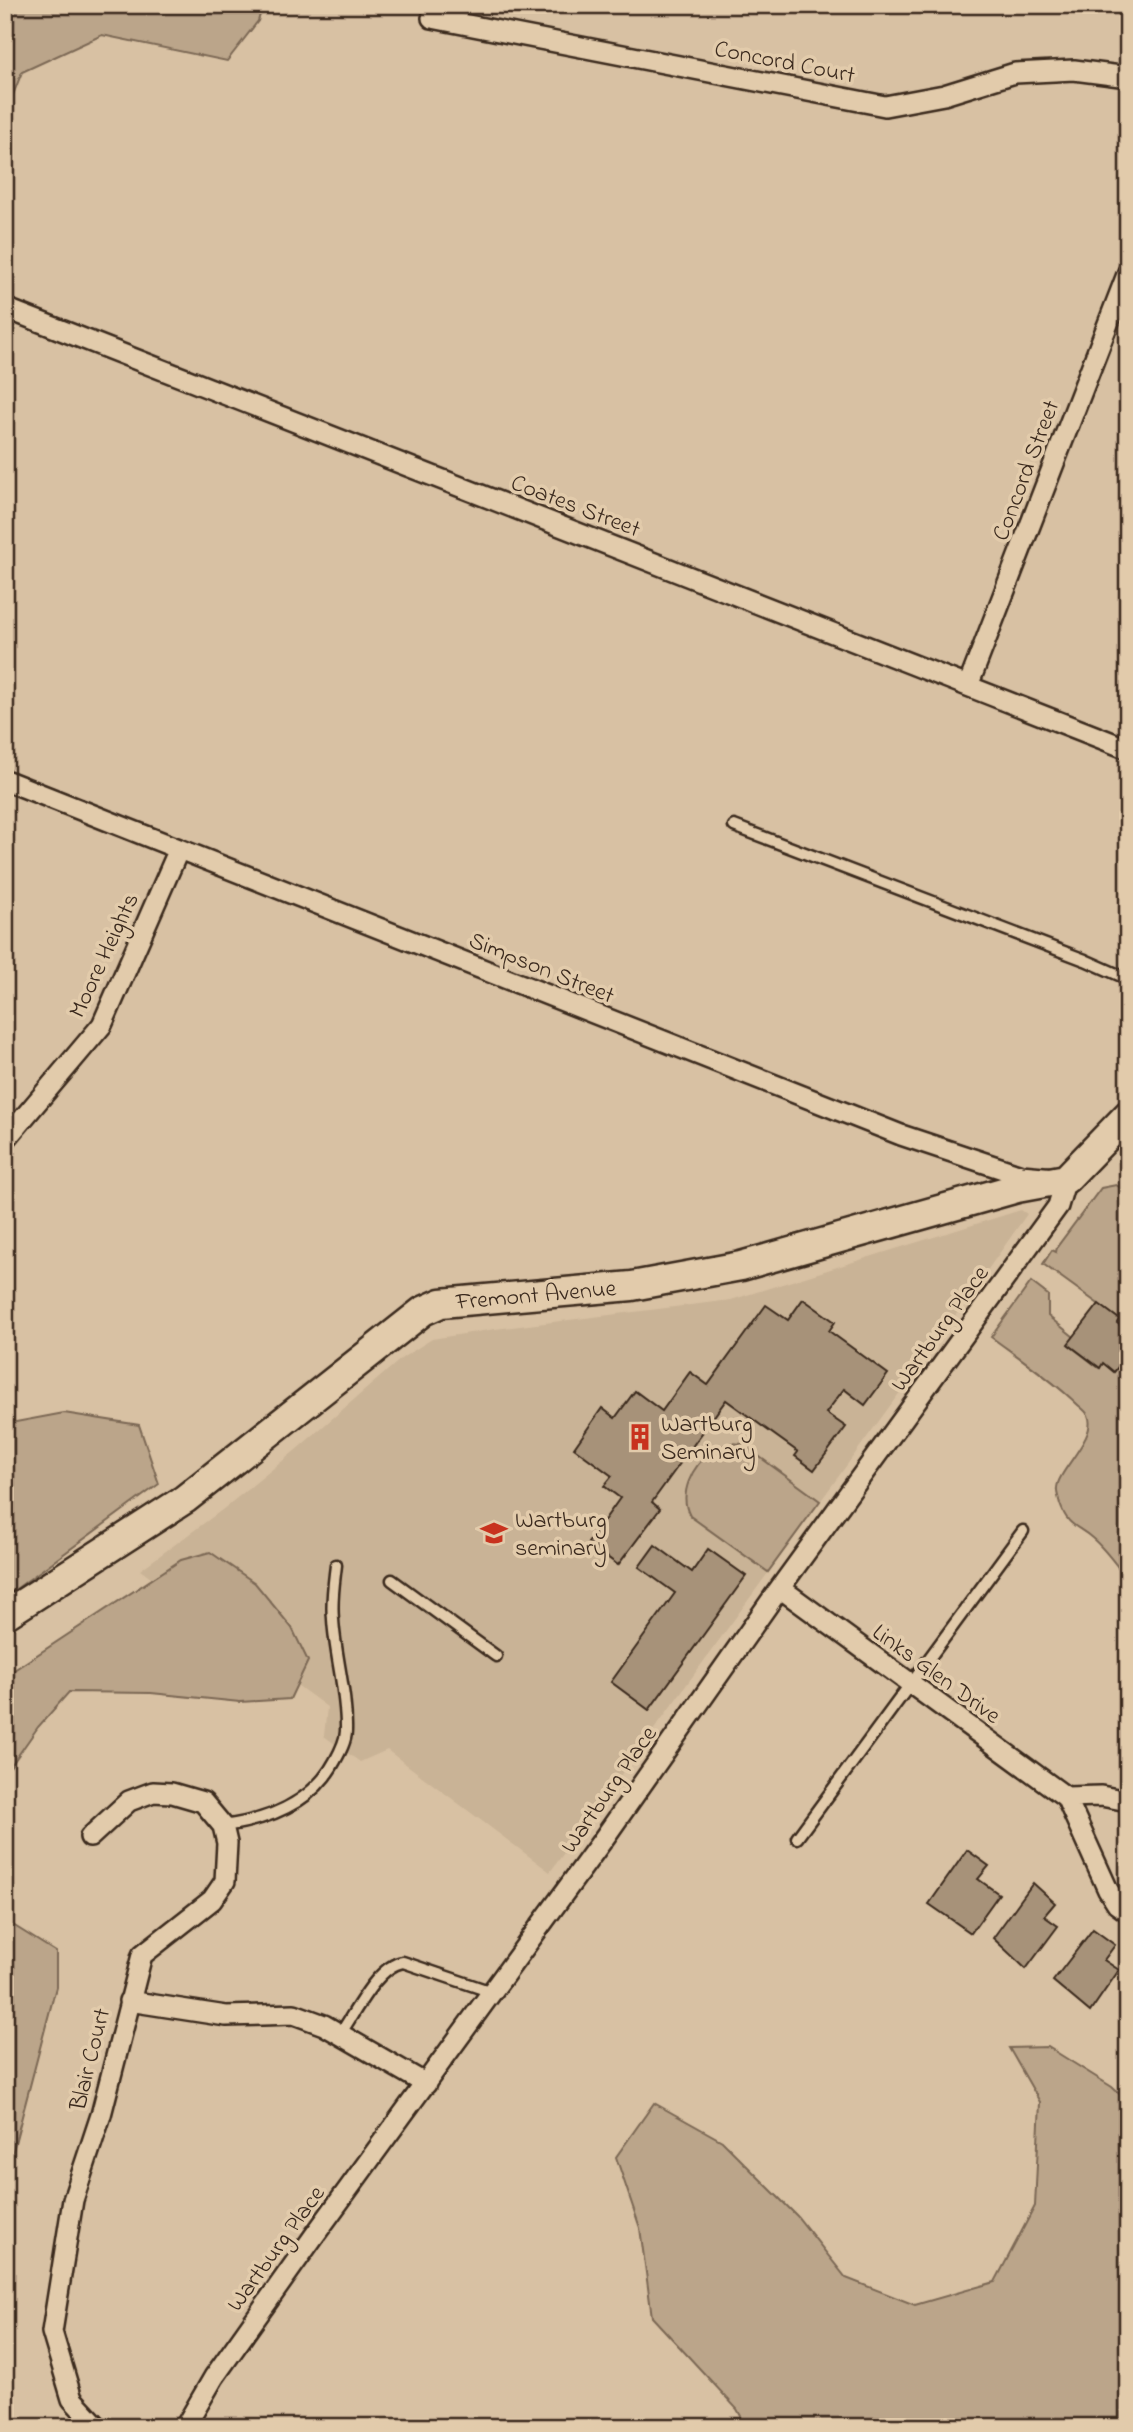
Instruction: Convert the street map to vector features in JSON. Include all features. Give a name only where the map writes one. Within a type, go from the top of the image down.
[{"type":"main road","points":[[1066,1179],[1128,1115]]},
{"type":"main road","name":"Fremont Avenue","points":[[5,1615],[185,1499],[423,1311],[441,1303],[632,1286],[741,1266],[1017,1188],[1066,1179]]},
{"type":"street","name":"Concord Court","points":[[432,18],[885,106],[944,95],[1015,73],[1074,70],[1128,77]]},
{"type":"street","name":"Concord Street","points":[[968,686],[1128,272]]},
{"type":"street","name":"Coates Street","points":[[5,308],[1128,749]]},
{"type":"street","name":"Simpson Street","points":[[5,780],[901,1135],[1021,1175],[1066,1179]]},
{"type":"street","name":"Moore Heights","points":[[5,1140],[102,1025],[179,849]]},
{"type":"street","name":"Wartburg Place","points":[[185,2427],[214,2377],[314,2236],[1058,1206],[1066,1179]]},
{"type":"street","name":"Links Glen Drive","points":[[780,1588],[1066,1797],[1108,1890],[1128,1912]]},
{"type":"street","points":[[90,1837],[129,1801],[153,1792],[172,1793],[203,1802],[223,1826],[227,1843],[225,1881],[212,1900],[142,1955],[129,2001]]},
{"type":"street","points":[[1066,1797],[1101,1796],[1128,1801]]},
{"type":"street","name":"Blair Court","points":[[98,2427],[72,2399],[52,2332],[73,2200],[101,2115],[129,2001],[226,2016],[294,2014],[324,2025],[426,2084]]},
{"type":"lane","points":[[734,826],[1072,955],[1128,979]]},
{"type":"lane","points":[[797,1838],[1023,1531]]},
{"type":"lane","points":[[223,1826],[247,1823],[274,1815],[298,1803],[329,1771],[340,1753],[346,1734],[345,1705],[333,1619],[335,1565]]},
{"type":"lane","points":[[392,1580],[496,1656]]},
{"type":"lane","points":[[340,2034],[384,1970],[394,1963],[403,1962],[492,1992]]},
{"type":"shaded area","points":[[5,5],[263,5],[258,21],[227,61],[102,35],[22,72],[5,115]]},
{"type":"shaded area","points":[[1116,1185],[1128,1192],[1128,1331],[1117,1323],[1119,1319],[1043,1264],[1052,1250],[1056,1252],[1101,1188]]},
{"type":"shaded area","name":"Wartburg seminary","points":[[1021,1210],[1027,1214],[938,1340],[550,1872],[387,1750],[360,1762],[324,1736],[327,1707],[140,1570],[222,1510],[402,1358],[432,1339],[731,1300]]},
{"type":"shaded area","points":[[1031,1282],[1048,1295],[1048,1316],[1074,1337],[1069,1345],[1099,1368],[1103,1363],[1115,1371],[1128,1354],[1128,1576],[1124,1575],[1096,1542],[1070,1521],[1063,1512],[1058,1496],[1059,1481],[1088,1433],[1088,1415],[1036,1369],[991,1337]]},
{"type":"shaded area","points":[[64,1413],[139,1425],[159,1484],[5,1597],[5,1424]]},
{"type":"shaded area","points":[[731,1443],[742,1444],[820,1501],[768,1572],[690,1516],[687,1508],[686,1490],[698,1465],[713,1451]]},
{"type":"shaded area","points":[[210,1552],[255,1583],[292,1628],[308,1661],[290,1699],[240,1702],[151,1693],[69,1692],[38,1727],[5,1774],[5,1676],[181,1560]]},
{"type":"shaded area","points":[[5,1920],[56,1952],[56,1987],[5,2181]]},
{"type":"shaded area","points":[[1048,2047],[1112,2087],[1128,2102],[1128,2427],[747,2427],[737,2409],[652,2317],[640,2228],[616,2157],[654,2103],[722,2141],[797,2216],[846,2278],[915,2305],[995,2282],[1035,2206],[1040,2102],[1009,2048]]},
{"type":"building","name":"Wartburg Seminary","points":[[803,1299],[835,1322],[829,1331],[888,1374],[865,1405],[844,1389],[826,1413],[846,1427],[814,1470],[795,1456],[798,1452],[726,1400],[652,1502],[660,1509],[618,1565],[588,1543],[620,1498],[604,1486],[612,1476],[574,1448],[602,1408],[615,1418],[635,1391],[662,1411],[690,1372],[708,1385],[766,1305],[788,1320]]},
{"type":"building","points":[[1099,1304],[1119,1319],[1117,1323],[1128,1331],[1128,1354],[1114,1372],[1103,1363],[1100,1368],[1068,1344]]},
{"type":"building","points":[[655,1545],[692,1572],[708,1549],[746,1576],[649,1710],[611,1682],[675,1593],[639,1567]]},
{"type":"building","points":[[967,1850],[989,1866],[978,1879],[999,1894],[971,1933],[929,1904]]},
{"type":"building","points":[[1033,1883],[1055,1903],[1044,1916],[1058,1926],[1026,1969],[993,1938]]},
{"type":"building","points":[[1093,1929],[1115,1945],[1104,1960],[1119,1970],[1090,2012],[1053,1981]]},
{"type":"place","name":"Wartburg Seminary","points":[[640,1437]]},
{"type":"place","name":"Wartburg seminary","points":[[494,1533]]}]
